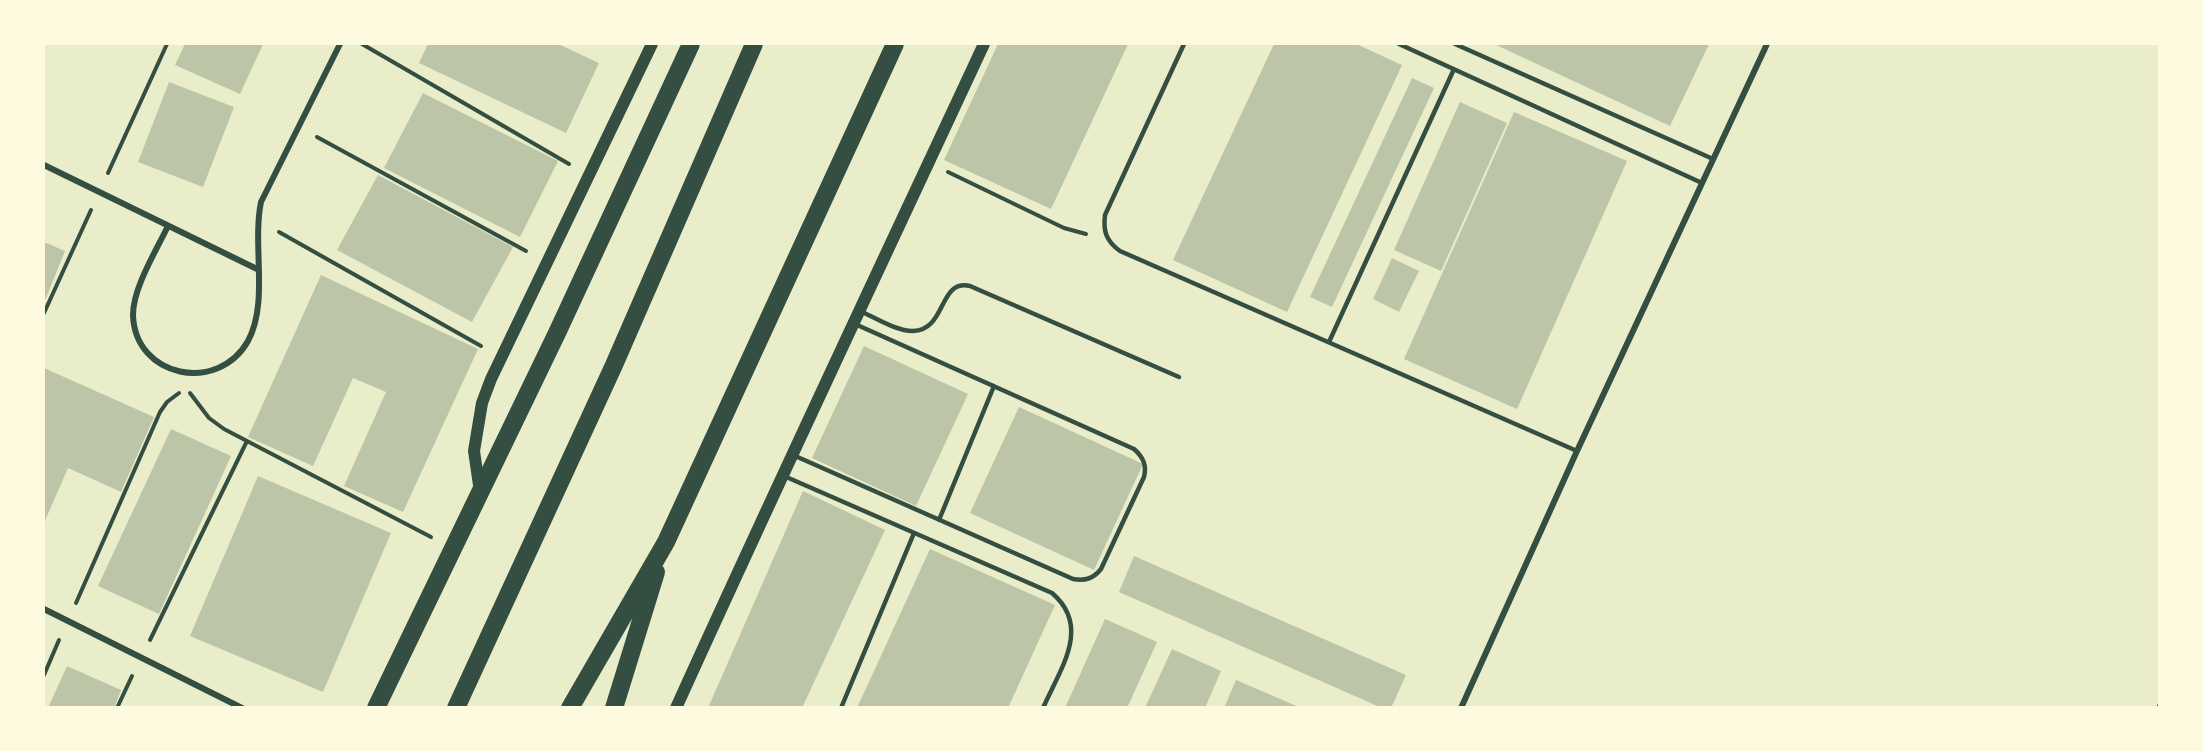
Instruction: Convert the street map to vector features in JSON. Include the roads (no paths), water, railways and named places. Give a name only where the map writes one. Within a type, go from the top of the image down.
[{"type":"highway","points":[[376,708],[557,333],[691,44]]},
{"type":"highway","points":[[456,708],[614,365],[754,44]]},
{"type":"highway","points":[[570,708],[666,542],[895,44]]},
{"type":"highway","points":[[614,708],[666,542]]},
{"type":"main road","points":[[480,493],[474,451],[482,403],[500,357],[652,44]]},
{"type":"main road","points":[[676,708],[791,454],[984,44]]},
{"type":"street","points":[[168,226],[136,295],[133,315],[137,334],[147,352],[162,365],[181,373],[202,373],[221,368],[237,356],[248,340],[255,323],[259,287],[257,220],[261,202],[340,44]]},
{"type":"street","points":[[1461,708],[1577,451],[1767,44]]},
{"type":"street","points":[[44,165],[258,269]]},
{"type":"street","points":[[44,609],[242,708]]},
{"type":"lane","points":[[1184,44],[1105,215],[1106,236],[1111,244],[1120,251],[1577,451]]},
{"type":"lane","points":[[1399,44],[1702,183]]},
{"type":"lane","points":[[1455,44],[1713,159]]},
{"type":"lane","points":[[1329,342],[1454,69]]},
{"type":"lane","points":[[860,311],[904,330],[922,329],[937,318],[952,289],[957,285],[970,286],[1179,377]]},
{"type":"lane","points":[[791,454],[1073,579],[1088,579],[1101,569],[1144,477],[1146,469],[1140,454],[1134,449],[854,324]]},
{"type":"lane","points":[[939,520],[994,386]]},
{"type":"lane","points":[[782,475],[1052,593],[1061,600],[1072,620],[1073,632],[1071,643],[1043,708]]},
{"type":"lane","points":[[841,708],[914,532]]}]
